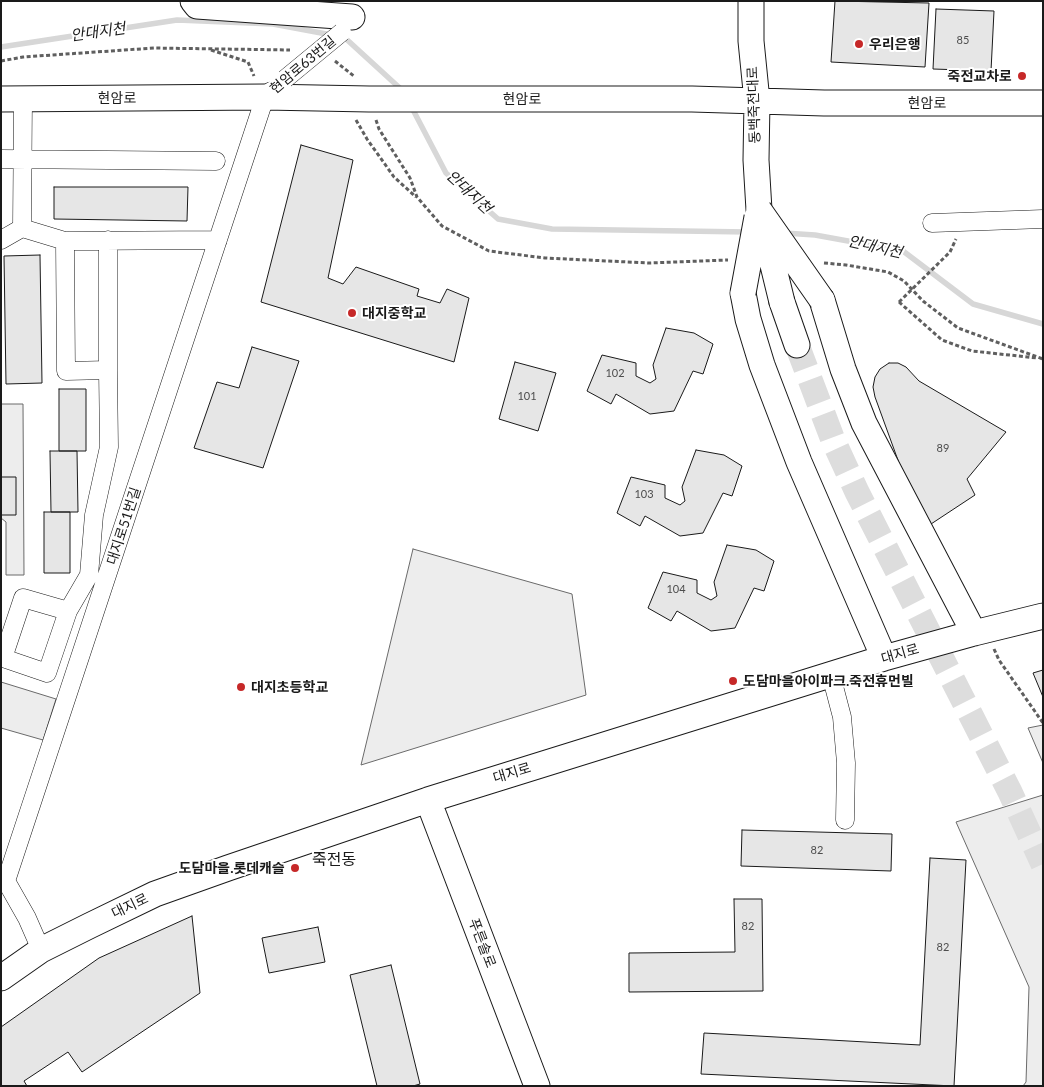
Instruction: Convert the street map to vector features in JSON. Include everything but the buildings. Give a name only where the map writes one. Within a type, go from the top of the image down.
[{"type":"street","name":"현암로63번길","points":[[193,1],[197,6],[347,25]]},
{"type":"street","name":"동백죽전대로","points":[[751,1],[750,41],[757,101],[756,160],[759,210]]},
{"type":"street","name":"현암로63번길","points":[[265,97],[347,25]]},
{"type":"street","name":"현암로","points":[[12,99],[265,97],[824,103],[1043,103]]},
{"type":"street","name":"대지로51번길","points":[[41,950],[27,918],[6,881],[265,97]]},
{"type":"street","points":[[12,99],[22,159],[22,228]]},
{"type":"street","points":[[1,159],[216,161]]},
{"type":"street","points":[[759,210],[743,293],[748,318],[762,365],[799,462],[884,658]]},
{"type":"street","points":[[759,210],[822,300],[843,369],[864,423],[980,632]]},
{"type":"street","points":[[759,210],[782,302],[797,346]]},
{"type":"street","points":[[932,223],[1043,219]]},
{"type":"street","points":[[1,240],[22,228],[65,241],[218,240]]},
{"type":"street","points":[[68,612],[23,598],[3,658],[47,674],[68,612],[89,575],[94,515],[109,448],[108,240]]},
{"type":"street","points":[[65,241],[66,371],[108,370]]},
{"type":"street","name":"대지로","points":[[1,978],[41,950],[155,894],[428,800],[884,658],[1043,616]]},
{"type":"street","points":[[831,675],[842,717],[846,763],[845,820]]},
{"type":"street","name":"푸른솔로","points":[[428,800],[537,1086]]},
{"type":"path","points":[[1,61],[23,57],[154,48],[297,50]]},
{"type":"path","points":[[208,49],[248,62],[265,97]]},
{"type":"path","points":[[334,60],[362,98],[410,178],[417,197]]},
{"type":"path","points":[[362,98],[367,139],[394,177],[417,197],[442,226],[489,251],[546,258],[649,264],[729,260]]},
{"type":"path","points":[[816,263],[846,265],[888,272],[904,281],[923,302],[958,328],[1009,348],[1043,358],[972,351],[942,340],[899,302],[950,252]]},
{"type":"path","points":[[980,632],[1043,723]]},
{"type":"shaded area","points":[[1,404],[23,404],[24,575],[6,575],[6,522],[1,518]]},
{"type":"shaded area","points":[[413,549],[572,594],[586,695],[361,765]]},
{"type":"shaded area","points":[[1,682],[56,699],[43,740],[1,728]]},
{"type":"shaded area","points":[[1043,725],[1043,763],[1028,728]]},
{"type":"shaded area","points":[[1043,795],[1043,1086],[1023,1086],[1026,1082],[1029,987],[956,822]]},
{"type":"waterway","name":"안대지천","points":[[1,47],[177,20],[273,24],[332,35]]},
{"type":"waterway","name":"안대지천","points":[[341,37],[344,37],[403,91]]},
{"type":"waterway","name":"안대지천","points":[[411,106],[446,173],[498,219],[552,229],[748,232]]},
{"type":"waterway","name":"안대지천","points":[[784,233],[815,235],[903,251],[973,304],[1043,324]]},
{"type":"tunnel","points":[[797,345],[833,440],[857,492],[1010,792],[1043,864]]},
{"type":"place","name":"우리은행","points":[[859,44]]},
{"type":"place","name":"죽전교차로","points":[[1022,76]]},
{"type":"place","name":"대지중학교","points":[[352,313]]},
{"type":"place","name":"도담마을아이파크.죽전휴먼빌","points":[[733,681]]},
{"type":"place","name":"대지초등학교","points":[[241,687]]},
{"type":"place","name":"도담마을.롯데캐슬","points":[[295,868]]},
{"type":"district","name":"죽전동","points":[[334,860]]}]
